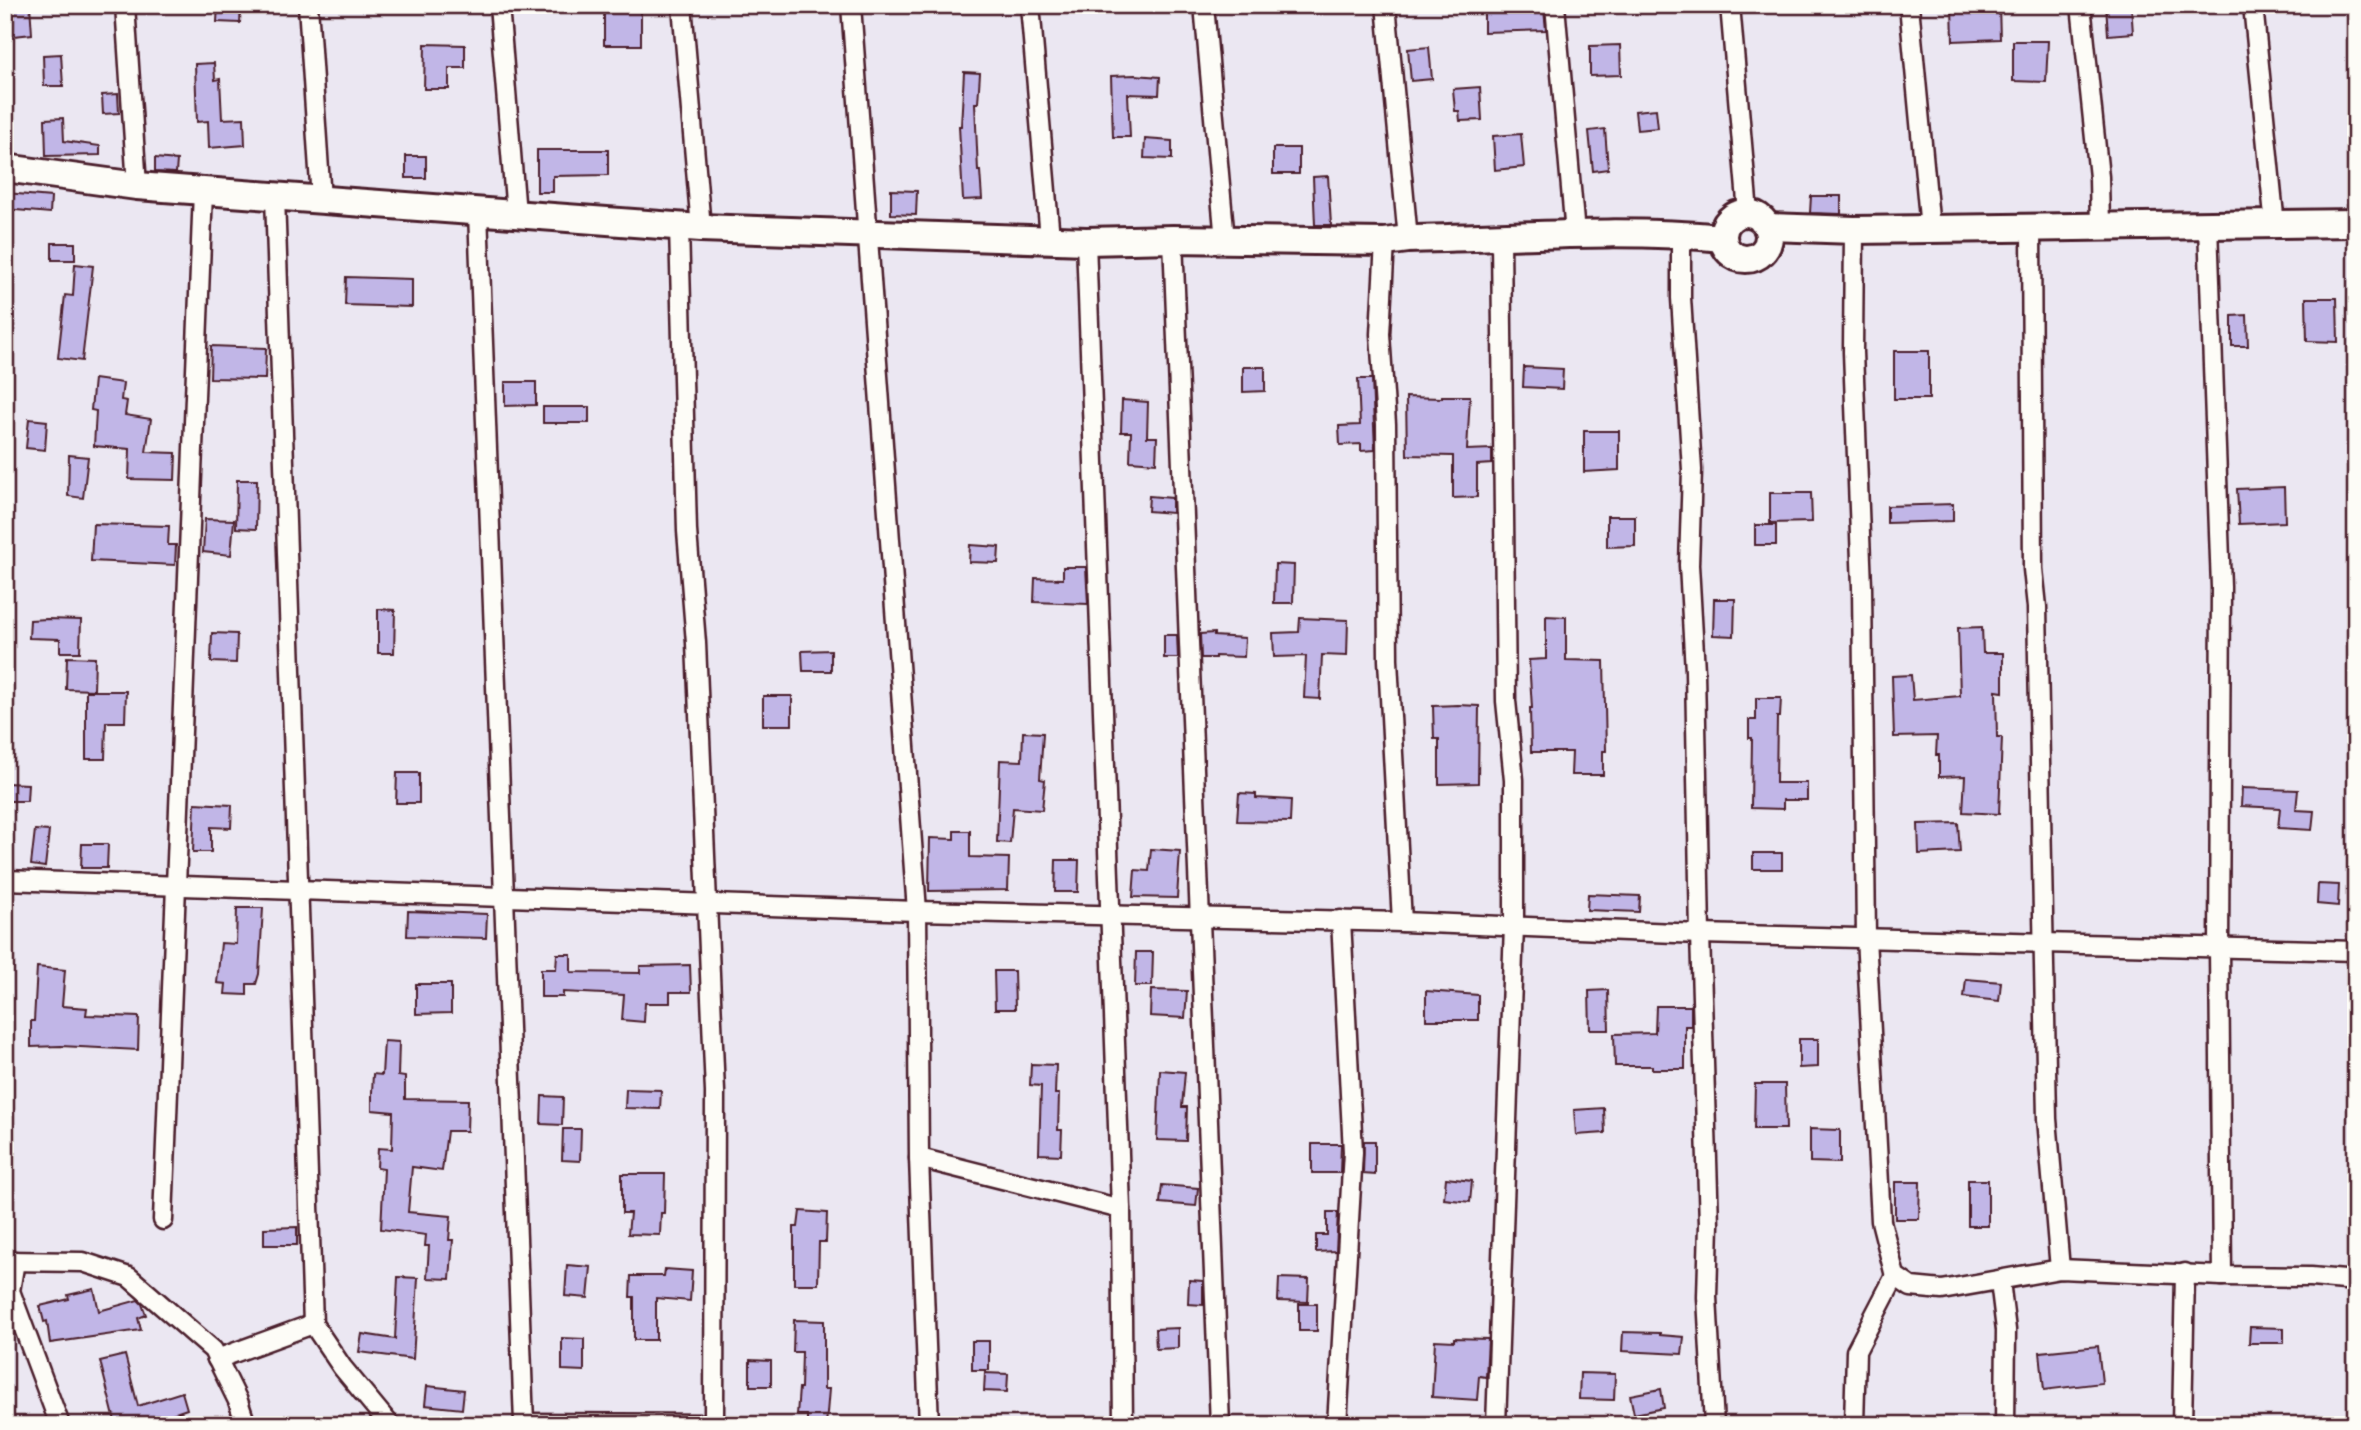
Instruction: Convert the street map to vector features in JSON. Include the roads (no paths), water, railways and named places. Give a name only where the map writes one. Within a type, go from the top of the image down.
[{"type":"main road","points":[[5,168],[137,186],[690,228],[1086,241],[1396,241],[1575,234],[1681,234],[1723,238]]},
{"type":"main road","points":[[1757,220],[1768,242],[1759,255],[1744,259],[1729,252],[1723,238],[1727,223],[1733,217],[1854,229],[2356,223]]},
{"type":"street","points":[[125,5],[137,186]]},
{"type":"street","points":[[308,5],[321,200]]},
{"type":"street","points":[[499,5],[516,214]]},
{"type":"street","points":[[478,212],[524,1424],[714,1424],[715,1092],[696,643],[687,531],[690,228],[682,5]]},
{"type":"street","points":[[851,5],[917,911],[919,1158],[929,1425]]},
{"type":"street","points":[[1030,5],[1050,238]]},
{"type":"street","points":[[1205,5],[1226,241]]},
{"type":"street","points":[[1386,5],[1396,241],[1380,334],[1385,424],[1388,660],[1402,922]]},
{"type":"street","points":[[1555,5],[1575,234]]},
{"type":"street","points":[[1730,5],[1757,220]]},
{"type":"street","points":[[1909,5],[1930,229]]},
{"type":"street","points":[[2081,5],[2099,177],[2100,228]]},
{"type":"street","points":[[2253,5],[2275,226]]},
{"type":"street","points":[[163,1220],[203,191]]},
{"type":"street","points":[[275,197],[313,1324],[342,1367],[390,1425]]},
{"type":"street","points":[[2208,226],[2221,587],[2219,947],[2222,1276]]},
{"type":"street","points":[[2031,227],[2033,569],[2037,607],[2047,1119],[2060,1269]]},
{"type":"street","points":[[1854,229],[1853,352],[1862,587],[1866,937],[1881,1222],[1895,1276],[1911,1287],[1941,1290],[2060,1269],[2222,1276],[2311,1276],[2356,1281]]},
{"type":"street","points":[[1681,234],[1681,298],[1692,470],[1689,565],[1695,671],[1709,1224],[1707,1297],[1714,1425]]},
{"type":"street","points":[[1496,1425],[1514,926],[1514,780],[1506,701],[1501,238]]},
{"type":"street","points":[[1173,239],[1220,1425]]},
{"type":"street","points":[[1086,241],[1112,916],[1121,1209],[1123,1425]]},
{"type":"street","points":[[5,880],[917,911],[1200,916],[1700,934],[2356,951]]},
{"type":"street","points":[[1336,1425],[1353,1152],[1341,920]]},
{"type":"street","points":[[919,1158],[1121,1209]]},
{"type":"street","points":[[60,1425],[10,1291],[10,1261],[83,1262],[130,1277],[213,1350],[238,1401],[246,1425]]},
{"type":"street","points":[[2182,1425],[2185,1273]]},
{"type":"street","points":[[1854,1425],[1856,1351],[1895,1276]]},
{"type":"street","points":[[2000,1281],[2006,1330],[2005,1425]]},
{"type":"street","points":[[217,1359],[313,1324]]}]
